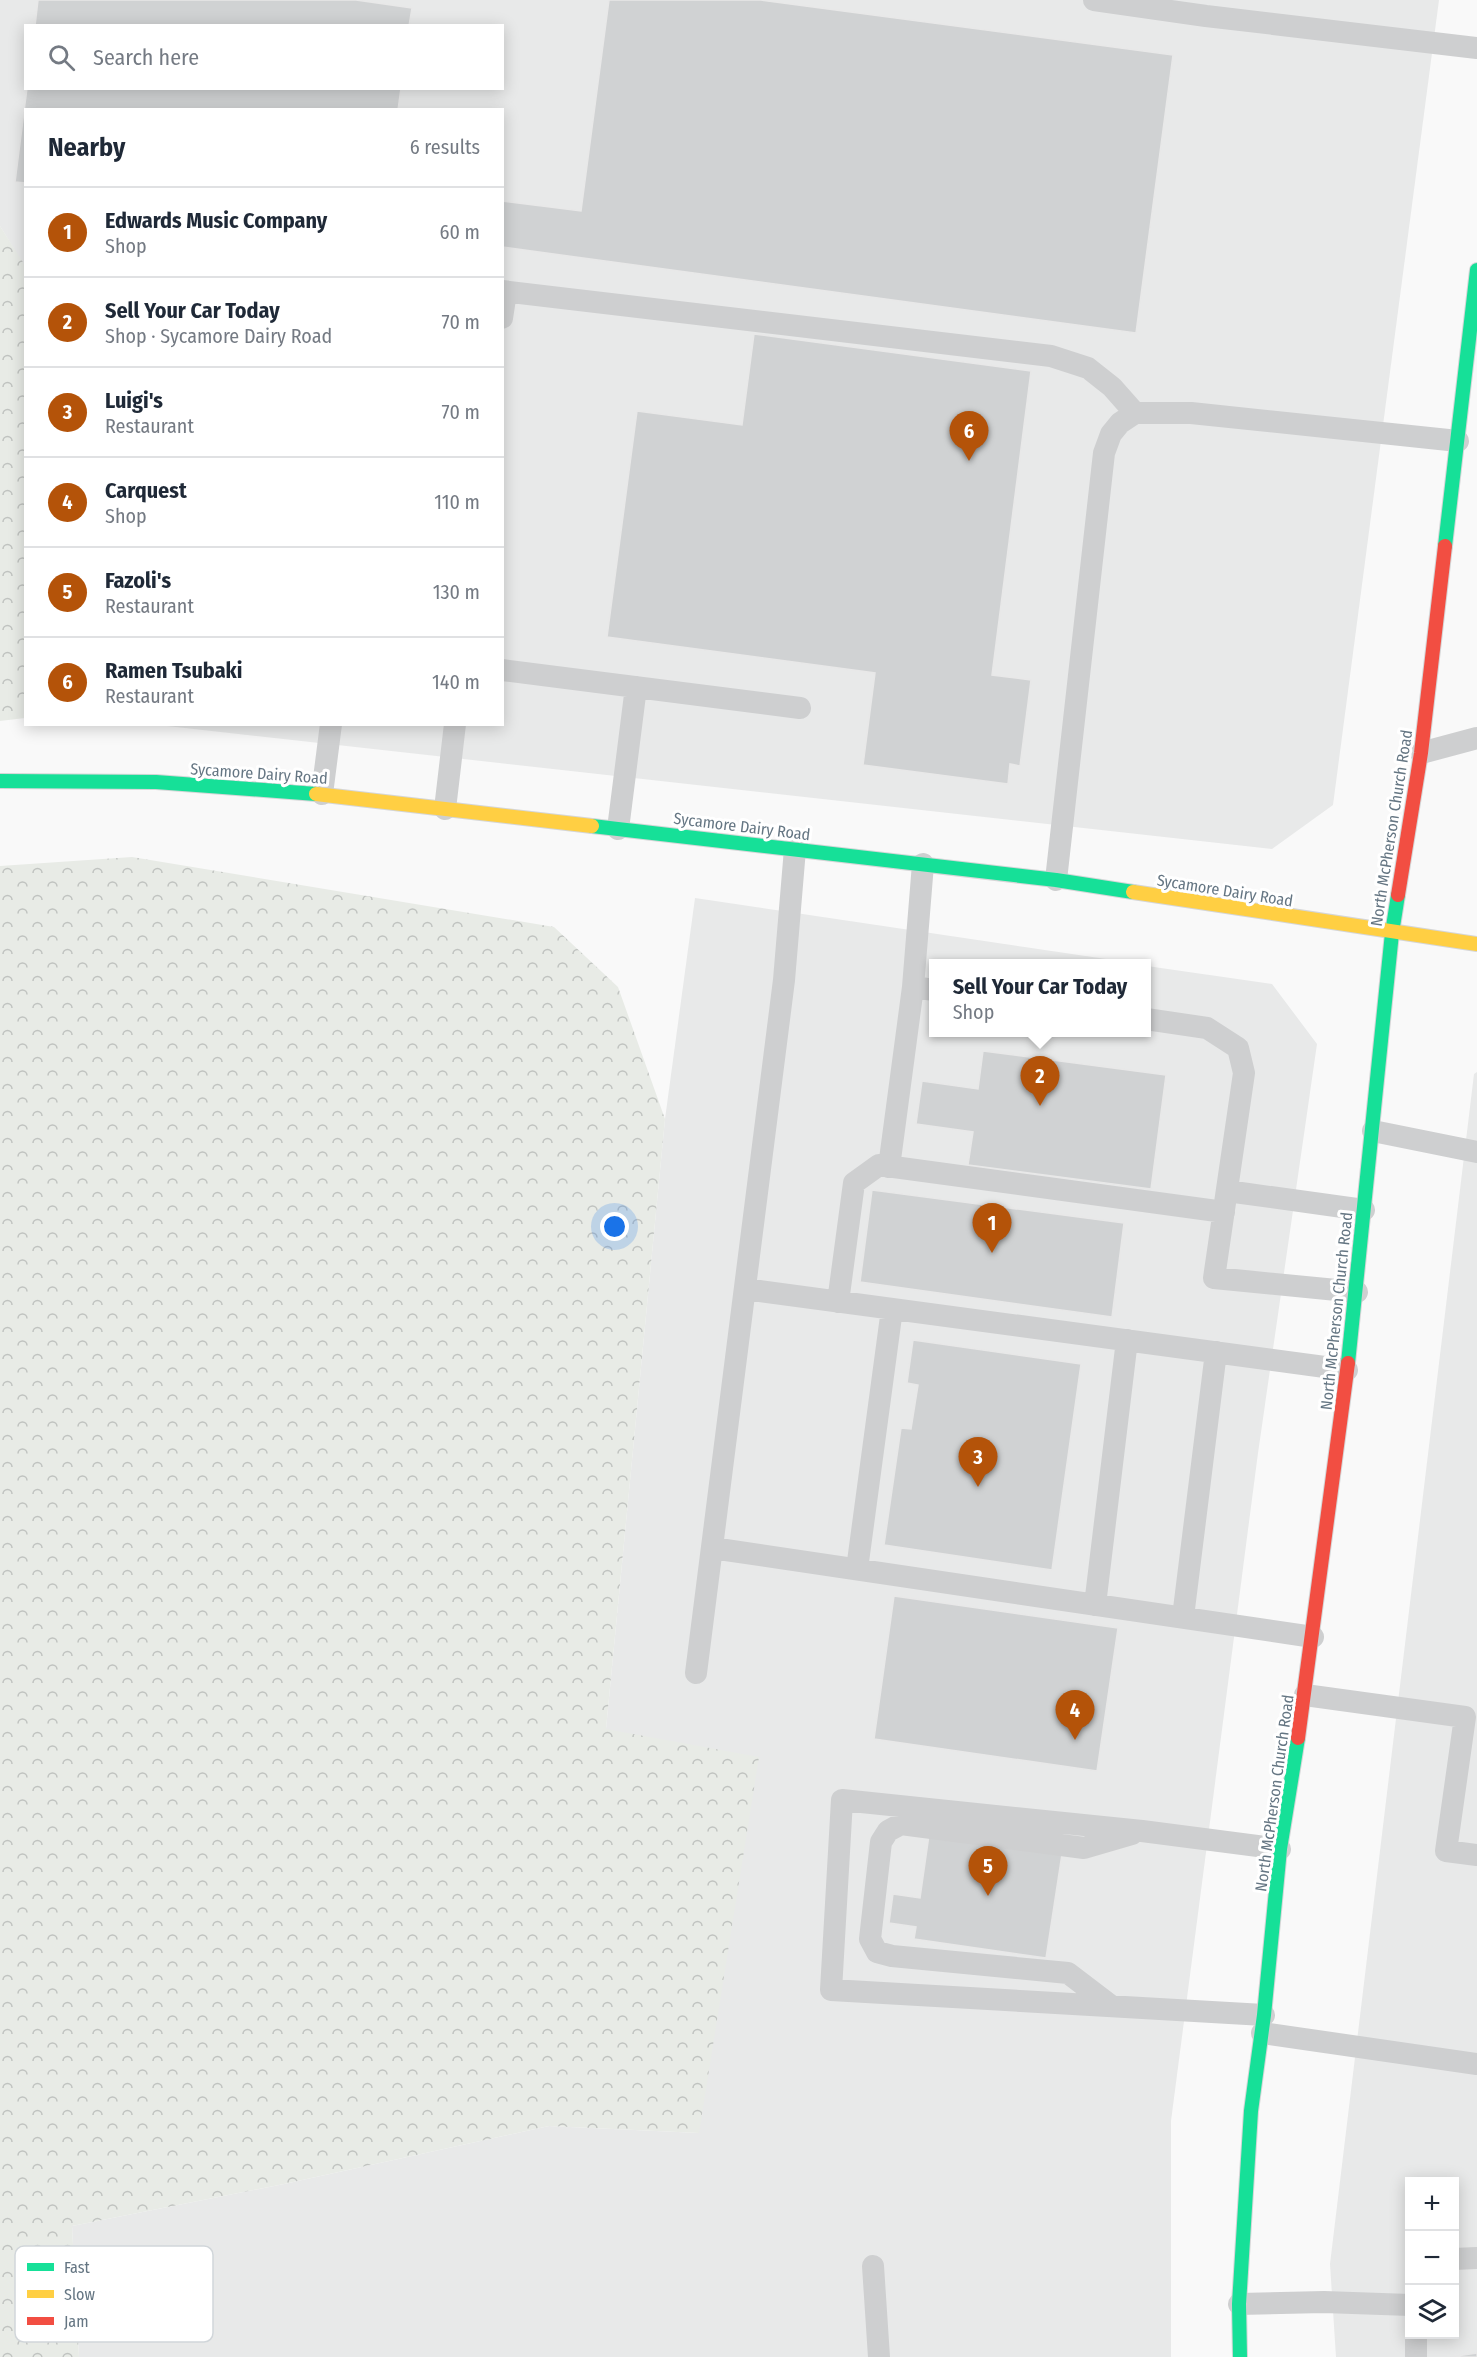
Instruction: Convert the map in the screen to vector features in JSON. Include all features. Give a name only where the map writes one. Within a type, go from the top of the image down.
[{"type":"main road","name":"North McPherson Church Road","points":[[1240,2357],[1239,2304],[1251,2111],[1263,2024],[1281,1849],[1313,1637],[1347,1370],[1392,933],[1421,753],[1477,270]]},
{"type":"main road","name":"Sycamore Dairy Road","points":[[0,781],[156,782],[322,794],[1056,880],[1392,933],[1477,944]]},
{"type":"lane","points":[[1094,0],[1206,16],[1477,48]]},
{"type":"lane","points":[[504,291],[1051,356],[1088,368],[1112,387],[1135,413]]},
{"type":"lane","points":[[1056,880],[1104,453],[1111,434],[1120,423],[1135,413],[1191,413],[1458,441]]},
{"type":"lane","points":[[504,670],[800,708]]},
{"type":"lane","points":[[618,829],[636,687]]},
{"type":"lane","points":[[322,794],[331,726]]},
{"type":"lane","points":[[446,809],[455,726]]},
{"type":"lane","points":[[1421,753],[1477,738]]},
{"type":"lane","points":[[696,1672],[784,980],[795,849]]},
{"type":"lane","points":[[889,1167],[923,988],[923,864]]},
{"type":"lane","points":[[1151,1020],[1207,1028],[1238,1048],[1244,1073],[1214,1278],[1356,1292]]},
{"type":"lane","points":[[1373,1131],[1477,1152]]},
{"type":"lane","points":[[838,1302],[854,1183],[879,1166],[1225,1202],[1364,1210]]},
{"type":"lane","points":[[745,1289],[1347,1370]]},
{"type":"lane","points":[[857,1569],[892,1309]]},
{"type":"lane","points":[[1095,1605],[1127,1340]]},
{"type":"lane","points":[[1182,1617],[1216,1352]]},
{"type":"lane","points":[[712,1548],[1313,1637]]},
{"type":"lane","points":[[1305,1695],[1465,1717],[1446,1851],[1477,1855]]},
{"type":"lane","points":[[1281,1849],[1142,1831],[842,1800],[831,1990],[1110,2005],[1263,2024],[1477,2064]]},
{"type":"lane","points":[[1110,2005],[1068,1973],[892,1956],[877,1952],[870,1940],[881,1842],[888,1831],[901,1824],[1084,1848],[1142,1831]]},
{"type":"lane","points":[[1459,2259],[1477,2258]]},
{"type":"lane","points":[[873,2266],[879,2357]]},
{"type":"lane","points":[[1239,2304],[1324,2302],[1405,2305]]},
{"type":"lane","points":[[1416,2339],[1416,2357]]},
{"type":"shaded area","points":[[0,0],[1439,0],[1333,805],[1272,849],[167,726],[504,726],[504,108],[24,108],[24,265],[0,226]]},
{"type":"shaded area","points":[[695,898],[1106,959],[929,959],[929,1037],[1151,1037],[1151,967],[1272,984],[1317,1044],[1258,1453],[1171,2121],[1171,2357],[79,2357],[78,2342],[213,2342],[213,2246],[73,2246],[72,2226],[284,2184],[549,2126],[699,2133],[606,1729],[665,1119]]},
{"type":"shaded area","points":[[1477,1072],[1477,2357],[1336,2357],[1330,2264],[1474,1074]]},
{"type":"green space","points":[[0,226],[24,264],[24,718],[0,721]]},
{"type":"green space","points":[[132,857],[554,927],[618,987],[665,1119],[606,1729],[759,1757],[699,2133],[549,2126],[284,2184],[72,2226],[73,2246],[15,2246],[15,2342],[78,2342],[79,2357],[0,2357],[0,866]]},
{"type":"building","points":[[38,0],[356,0],[412,8],[409,24],[35,24]]},
{"type":"building","points":[[609,0],[761,0],[1173,55],[1136,333],[504,247],[504,201],[581,211]]},
{"type":"building","points":[[27,90],[401,90],[398,108],[24,108]]},
{"type":"building","points":[[24,112],[24,183],[15,182]]},
{"type":"building","points":[[754,334],[1031,371],[992,675],[1031,680],[1020,766],[1010,764],[1008,784],[863,765],[875,673],[607,637],[637,411],[742,425]]},
{"type":"building","points":[[983,1051],[1166,1075],[1151,1189],[968,1165],[973,1132],[916,1124],[922,1081],[978,1089]]},
{"type":"building","points":[[872,1190],[1124,1223],[1112,1317],[860,1282]]},
{"type":"building","points":[[913,1340],[1081,1364],[1052,1570],[884,1545],[901,1428],[911,1429],[918,1385],[907,1383]]},
{"type":"building","points":[[894,1596],[1118,1628],[1097,1771],[874,1739]]},
{"type":"building","points":[[929,1835],[1062,1854],[1046,1958],[914,1939],[916,1927],[889,1923],[893,1894],[920,1898]]},
{"type":"building","points":[[1477,2353],[1477,2357],[1450,2357]]},
{"type":"traffic: fast","points":[[1445,546],[1477,270]]},
{"type":"traffic: fast","points":[[0,781],[156,782],[316,794]]},
{"type":"traffic: fast","points":[[592,826],[1056,880],[1133,892]]},
{"type":"traffic: fast","points":[[1348,1363],[1392,933],[1398,895]]},
{"type":"traffic: fast","points":[[1240,2357],[1239,2304],[1251,2111],[1264,2015],[1280,1849],[1298,1738]]},
{"type":"traffic: slow","points":[[316,794],[592,826]]},
{"type":"traffic: slow","points":[[1133,892],[1477,944]]},
{"type":"traffic: jam","points":[[1398,895],[1421,753],[1445,546]]},
{"type":"traffic: jam","points":[[1298,1738],[1348,1363]]},
{"type":"place","name":"Ramen Tsubaki","points":[[969,461]]},
{"type":"place","name":"Sell Your Car Today","points":[[1040,1106]]},
{"type":"place","name":"Edwards Music Company","points":[[992,1253]]},
{"type":"place","name":"Luigi's","points":[[978,1487]]},
{"type":"place","name":"Carquest","points":[[1075,1740]]},
{"type":"place","name":"Fazoli's","points":[[988,1896]]}]
